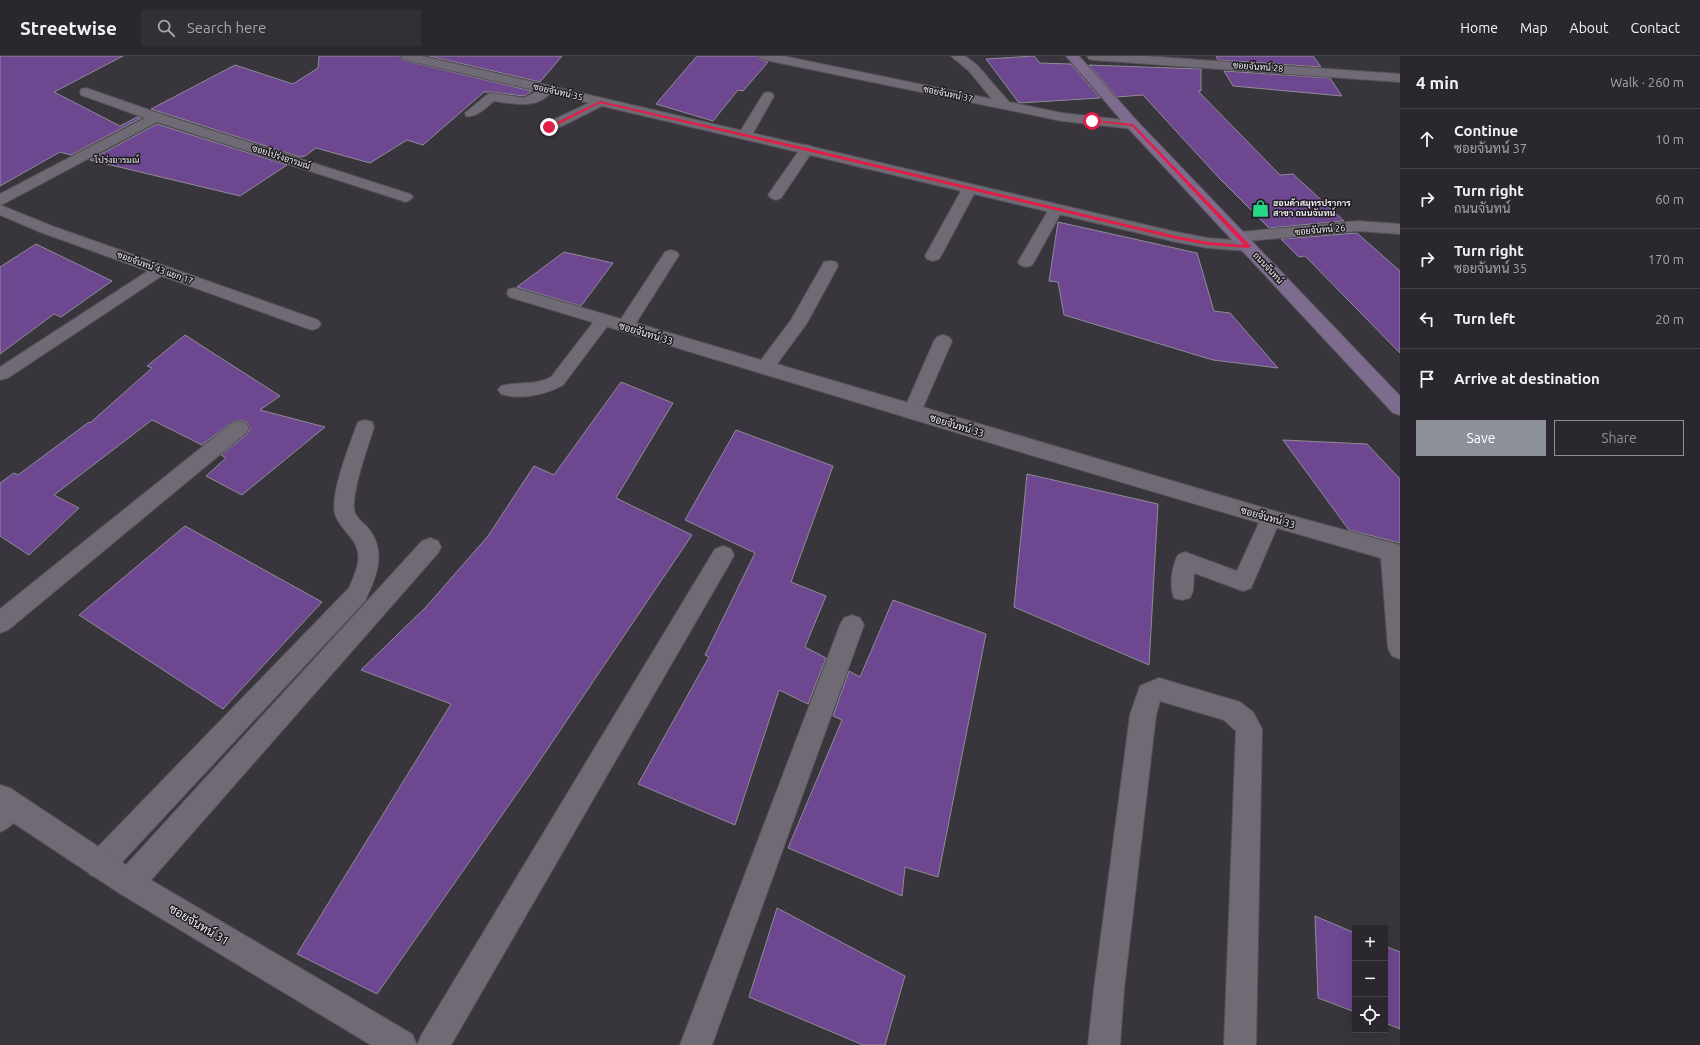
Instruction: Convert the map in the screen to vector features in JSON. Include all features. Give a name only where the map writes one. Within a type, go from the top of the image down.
[{"type":"main road","name":"ถนนจันทน์","points":[[1072,56],[1133,125],[1400,408]]},
{"type":"street","name":"ซอยจันทน์ 35","points":[[406,56],[547,90],[807,149],[1176,237],[1208,243],[1244,242]]},
{"type":"street","name":"ซอยจันทน์ 37","points":[[764,56],[796,59],[1004,106],[1062,117],[1133,125]]},
{"type":"street","points":[[957,56],[973,68],[1004,106]]},
{"type":"street","name":"ซอยจันทน์ 28","points":[[1093,56],[1209,60],[1400,78]]},
{"type":"street","name":"ซอยโปร่งอารมณ์","points":[[86,92],[156,117],[405,197]]},
{"type":"street","points":[[0,200],[156,117]]},
{"type":"street","points":[[776,195],[807,149]]},
{"type":"street","points":[[933,256],[970,188]]},
{"type":"street","name":"ซอยจันทน์ 43 แยก 17","points":[[0,210],[46,229],[312,324]]},
{"type":"street","name":"ซอยจันทน์ 26","points":[[1244,242],[1358,226],[1400,229]]},
{"type":"street","points":[[625,326],[671,255]]},
{"type":"street","points":[[765,368],[798,323],[830,266]]},
{"type":"street","name":"ซอยจันทน์ 33","points":[[515,293],[1271,518],[1396,553]]},
{"type":"street","points":[[0,623],[239,428]]},
{"type":"street","points":[[129,883],[430,547]]},
{"type":"street","points":[[1396,553],[1400,648]]},
{"type":"street","points":[[434,1045],[723,555]]},
{"type":"street","points":[[696,1045],[852,625]]},
{"type":"street","points":[[1104,1045],[1110,981],[1143,715],[1149,694],[1159,689],[1231,710],[1239,715],[1249,729],[1240,1045]]},
{"type":"street","name":"ซอยจันทน์ 31","points":[[4,808],[401,1045]]},
{"type":"lane","points":[[471,113],[492,97],[524,102],[534,99],[547,90]]},
{"type":"lane","points":[[745,135],[768,96]]},
{"type":"lane","points":[[549,127],[600,102]]},
{"type":"lane","points":[[1026,262],[1056,209]]},
{"type":"lane","points":[[2,374],[160,270]]},
{"type":"lane","points":[[507,390],[540,389],[550,386],[557,381],[604,320]]},
{"type":"lane","points":[[912,412],[943,340]]},
{"type":"lane","points":[[100,865],[357,594],[367,573],[370,553],[367,542],[346,514],[346,500],[351,470],[365,427]]},
{"type":"lane","points":[[1182,591],[1186,561],[1243,582],[1271,518]]},
{"type":"building","points":[[0,56],[123,56],[54,92],[120,126],[137,117],[141,118],[71,155],[60,152],[0,186]]},
{"type":"building","points":[[319,56],[399,56],[402,60],[532,91],[524,96],[484,92],[423,145],[407,140],[370,163],[316,148],[305,156],[300,157],[151,109],[235,65],[293,84],[318,68]]},
{"type":"building","points":[[429,56],[562,56],[540,82]]},
{"type":"building","points":[[697,56],[758,56],[761,60],[768,62],[743,91],[738,90],[713,121],[656,104]]},
{"type":"building","points":[[1034,56],[1040,63],[1071,64],[1100,98],[1019,103],[986,59]]},
{"type":"building","points":[[1216,56],[1313,56],[1321,67],[1218,60]]},
{"type":"building","points":[[1089,65],[1201,69],[1201,91],[1198,91],[1280,175],[1293,174],[1344,221],[1269,228],[1220,179],[1143,95],[1117,97]]},
{"type":"building","points":[[1224,71],[1330,78],[1342,96],[1233,86]]},
{"type":"building","points":[[157,124],[287,165],[240,196],[90,160]]},
{"type":"building","points":[[1058,222],[1197,253],[1214,311],[1230,313],[1278,368],[1213,360],[1064,315],[1058,282],[1049,281]]},
{"type":"building","points":[[1357,233],[1400,271],[1400,353],[1305,256],[1299,257],[1281,239]]},
{"type":"building","points":[[36,244],[112,281],[61,317],[54,314],[0,354],[0,267]]},
{"type":"building","points":[[564,252],[613,263],[581,306],[517,287]]},
{"type":"building","points":[[185,335],[280,396],[260,410],[325,427],[242,495],[206,476],[226,458],[221,455],[247,434],[250,429],[247,422],[239,420],[232,422],[202,445],[152,420],[54,495],[79,508],[29,555],[0,536],[0,483],[14,473],[18,475],[89,422],[90,423],[152,368],[147,366]]},
{"type":"building","points":[[621,382],[673,403],[616,498],[692,535],[532,772],[377,994],[297,954],[451,704],[361,670],[426,607],[488,536],[534,466],[554,475]]},
{"type":"building","points":[[736,430],[833,466],[791,582],[826,596],[805,647],[826,658],[808,704],[779,690],[735,825],[638,784],[709,657],[705,655],[755,553],[685,520]]},
{"type":"building","points":[[1283,440],[1367,444],[1400,479],[1400,543],[1349,530]]},
{"type":"building","points":[[1027,474],[1158,504],[1149,665],[1014,607]]},
{"type":"building","points":[[185,526],[322,602],[223,709],[79,615]]},
{"type":"building","points":[[893,600],[986,634],[938,877],[905,867],[902,896],[788,848],[842,720],[833,716],[849,671],[860,677]]},
{"type":"building","points":[[777,908],[905,976],[885,1045],[863,1045],[749,997]]},
{"type":"building","points":[[1315,916],[1352,932],[1352,1011],[1318,998]]},
{"type":"building","points":[[1388,947],[1400,952],[1400,1029],[1388,1024]]},
{"type":"place","name":"ฮอนด้าสมุทรปราการ สาขา ถนนจันทน์","points":[[1260,208]]},
{"type":"district","name":"โปร่งอารมณ์","points":[[117,160]]},
{"type":"route","points":[[549,127],[600,102],[807,149],[1176,237],[1208,243],[1248,246],[1133,125],[1092,121]]}]
